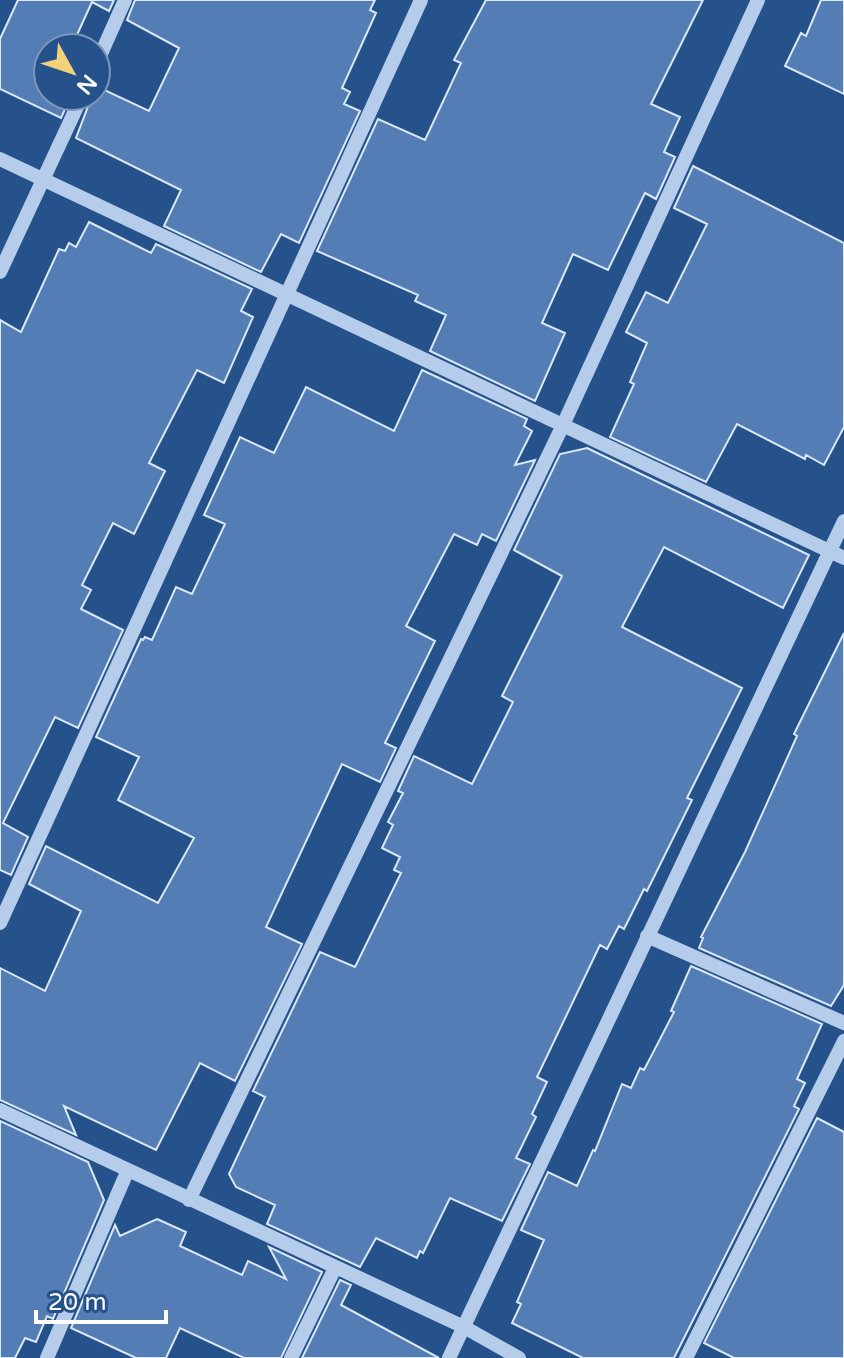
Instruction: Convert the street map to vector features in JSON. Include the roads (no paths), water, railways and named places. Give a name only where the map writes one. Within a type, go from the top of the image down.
[{"type":"street","points":[[111,32],[125,0]]},
{"type":"street","points":[[0,923],[421,0]]},
{"type":"street","points":[[189,1200],[563,425],[758,0]]},
{"type":"street","points":[[0,272],[75,112]]},
{"type":"street","points":[[0,159],[844,558]]},
{"type":"street","points":[[449,1358],[844,521]]},
{"type":"street","points":[[647,936],[844,1023]]},
{"type":"street","points":[[686,1358],[844,1041]]},
{"type":"street","points":[[0,1110],[464,1327],[519,1358]]},
{"type":"street","points":[[47,1358],[127,1172]]},
{"type":"street","points":[[291,1358],[335,1268]]}]
